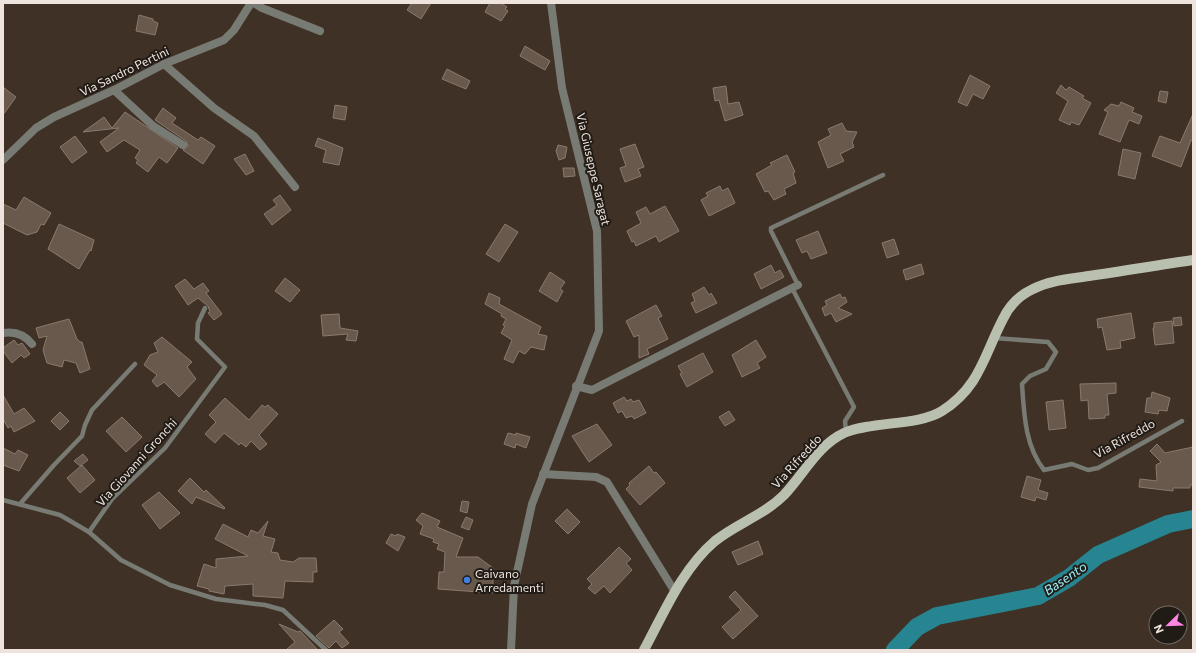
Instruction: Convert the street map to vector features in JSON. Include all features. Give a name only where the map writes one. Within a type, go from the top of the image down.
[{"type":"main road","name":"Via Rifreddo","points":[[644,650],[687,572],[714,542],[783,496],[822,449],[846,432],[898,421],[923,419],[940,412],[956,402],[969,389],[979,372],[1003,318],[1012,305],[1025,294],[1041,285],[1193,260]]},
{"type":"street","points":[[252,3],[320,31]]},
{"type":"street","name":"Via Sandro Pertini","points":[[3,160],[36,128],[54,118],[114,90],[164,64],[224,40],[234,30],[252,3]]},
{"type":"street","name":"Via Giuseppe Saragat","points":[[511,650],[514,586],[532,504],[576,386],[599,331],[597,231],[562,88],[551,3]]},
{"type":"street","points":[[164,64],[214,108],[254,136],[295,187]]},
{"type":"street","points":[[114,90],[153,126],[183,145]]},
{"type":"street","points":[[576,386],[592,390],[795,286]]},
{"type":"street","points":[[3,333],[18,333],[26,337],[32,344]]},
{"type":"street","points":[[543,474],[596,477],[607,482],[675,592]]},
{"type":"lane","points":[[846,432],[845,421],[854,407],[795,286],[771,228],[883,175]]},
{"type":"lane","name":"Via Giovanni Gronchi","points":[[89,532],[112,499],[165,448],[225,367],[197,339],[198,323],[205,308]]},
{"type":"lane","name":"Via Rifreddo","points":[[994,338],[1048,342],[1056,352],[1046,369],[1030,376],[1022,384],[1025,426],[1036,460],[1044,470],[1072,464],[1088,470],[1098,468],[1182,420]]},
{"type":"lane","points":[[20,504],[82,436],[92,410],[135,364]]},
{"type":"lane","points":[[3,500],[60,515],[89,532],[121,560],[170,585],[216,599],[265,605],[283,610],[326,650]]},
{"type":"building","points":[[412,3],[431,3],[421,19],[407,10]]},
{"type":"building","points":[[490,3],[501,3],[507,7],[505,9],[508,11],[501,21],[485,12]]},
{"type":"building","points":[[139,15],[153,19],[153,21],[158,23],[155,35],[136,31]]},
{"type":"building","points":[[525,46],[550,61],[545,70],[520,56]]},
{"type":"building","points":[[447,69],[470,81],[466,89],[442,79]]},
{"type":"building","points":[[970,75],[990,86],[983,99],[973,94],[967,106],[958,102]]},
{"type":"building","points":[[1061,85],[1066,90],[1069,87],[1084,96],[1082,98],[1091,103],[1079,125],[1071,122],[1070,125],[1059,120],[1068,101],[1056,93]]},
{"type":"building","points":[[726,86],[728,104],[739,102],[743,115],[725,121],[719,100],[715,101],[713,88]]},
{"type":"building","points":[[3,87],[16,97],[3,115]]},
{"type":"building","points":[[1160,91],[1168,92],[1166,103],[1158,101]]},
{"type":"building","points":[[1121,102],[1134,108],[1132,112],[1142,116],[1139,124],[1129,120],[1120,142],[1099,134],[1108,112],[1104,110],[1111,104],[1119,106]]},
{"type":"building","points":[[335,105],[347,107],[345,120],[333,118]]},
{"type":"building","points":[[163,108],[176,118],[172,123],[198,140],[201,137],[215,146],[203,164],[183,150],[188,146],[186,141],[155,120]]},
{"type":"building","points":[[125,112],[178,148],[167,163],[159,157],[148,172],[136,163],[138,160],[135,158],[140,150],[124,140],[107,152],[100,142],[119,128],[83,132],[104,117],[112,128]]},
{"type":"building","points":[[1193,114],[1193,141],[1191,140],[1181,167],[1152,156],[1160,136],[1180,143]]},
{"type":"building","points":[[842,123],[846,131],[857,132],[852,142],[854,147],[840,154],[844,161],[828,168],[818,142],[831,135],[828,129]]},
{"type":"building","points":[[75,136],[87,152],[72,163],[60,147]]},
{"type":"building","points":[[318,138],[343,148],[339,165],[323,162],[326,150],[315,146]]},
{"type":"building","points":[[635,144],[644,167],[638,169],[641,176],[625,182],[620,168],[626,166],[620,149]]},
{"type":"building","points":[[558,145],[567,147],[565,158],[559,160],[556,151]]},
{"type":"building","points":[[1123,149],[1141,153],[1135,179],[1118,175]]},
{"type":"building","points":[[245,154],[254,171],[246,175],[234,159]]},
{"type":"building","points":[[787,155],[795,172],[793,173],[796,183],[784,189],[786,194],[774,200],[768,191],[765,192],[756,174],[772,165],[770,163]]},
{"type":"building","points":[[563,168],[574,168],[575,176],[564,177]]},
{"type":"building","points":[[720,186],[722,191],[728,188],[735,203],[709,216],[701,200],[708,196],[706,193]]},
{"type":"building","points":[[280,195],[291,210],[272,225],[264,214],[277,205],[273,200]]},
{"type":"building","points":[[24,197],[51,213],[44,225],[41,224],[37,232],[27,235],[3,223],[3,204],[16,210]]},
{"type":"building","points":[[665,206],[679,231],[659,242],[656,236],[636,246],[634,241],[632,242],[627,231],[641,223],[636,212],[646,207],[650,214]]},
{"type":"building","points":[[59,224],[94,240],[91,251],[90,250],[79,269],[48,249]]},
{"type":"building","points":[[505,224],[518,232],[499,262],[486,254]]},
{"type":"building","points":[[818,231],[827,253],[811,259],[807,251],[802,253],[796,240]]},
{"type":"building","points":[[894,239],[899,254],[887,258],[882,243]]},
{"type":"building","points":[[921,264],[924,274],[906,280],[903,270]]},
{"type":"building","points":[[771,265],[775,273],[780,270],[784,277],[761,289],[754,274]]},
{"type":"building","points":[[550,272],[565,282],[560,289],[563,291],[557,302],[539,291]]},
{"type":"building","points":[[285,278],[300,290],[290,302],[275,291]]},
{"type":"building","points":[[185,279],[194,289],[203,283],[209,291],[206,293],[222,314],[214,320],[208,313],[210,312],[208,306],[198,298],[188,305],[175,286]]},
{"type":"building","points":[[704,287],[709,295],[711,293],[717,303],[696,313],[691,303],[695,301],[692,294]]},
{"type":"building","points":[[489,293],[500,298],[499,304],[541,327],[538,334],[547,336],[544,350],[531,347],[525,354],[519,351],[513,363],[504,359],[512,340],[501,333],[505,326],[503,325],[506,319],[501,316],[502,314],[485,304]]},
{"type":"building","points":[[840,294],[842,298],[845,297],[847,302],[838,308],[852,314],[836,322],[831,313],[825,316],[822,308],[827,305],[825,301]]},
{"type":"building","points":[[656,305],[662,316],[658,318],[668,339],[647,349],[649,354],[639,358],[639,335],[634,337],[626,321]]},
{"type":"building","points":[[1131,313],[1135,338],[1120,341],[1121,348],[1107,350],[1102,327],[1098,328],[1097,319]]},
{"type":"building","points":[[339,314],[340,328],[358,331],[356,341],[346,340],[348,334],[323,336],[321,315]]},
{"type":"building","points":[[1181,317],[1182,325],[1174,326],[1173,318]]},
{"type":"building","points":[[69,319],[77,339],[82,342],[90,369],[80,373],[76,363],[64,360],[62,367],[47,363],[43,350],[47,336],[39,338],[36,328]]},
{"type":"building","points":[[1172,321],[1174,343],[1155,345],[1153,328],[1154,323]]},
{"type":"building","points":[[162,337],[192,362],[187,367],[196,379],[179,397],[164,382],[157,387],[152,381],[157,375],[144,365],[150,355],[158,352],[154,343]]},
{"type":"building","points":[[14,340],[18,345],[22,343],[30,354],[24,358],[21,355],[12,363],[3,351],[3,348]]},
{"type":"building","points":[[756,340],[766,357],[757,363],[760,368],[742,377],[732,355]]},
{"type":"building","points":[[703,353],[713,372],[687,387],[680,374],[682,373],[678,366]]},
{"type":"building","points":[[1116,383],[1116,393],[1107,394],[1109,415],[1105,415],[1105,418],[1089,419],[1088,400],[1081,401],[1080,384]]},
{"type":"building","points":[[1152,392],[1170,398],[1167,411],[1159,410],[1158,414],[1145,412],[1147,398],[1151,398]]},
{"type":"building","points":[[3,395],[14,414],[24,408],[35,421],[14,432],[11,426],[8,428],[3,419]]},
{"type":"building","points":[[624,397],[627,401],[631,399],[633,402],[639,400],[646,413],[634,419],[632,416],[626,418],[622,411],[618,413],[613,403]]},
{"type":"building","points":[[225,398],[249,420],[262,405],[265,407],[268,405],[278,414],[259,435],[267,444],[260,450],[251,441],[246,447],[241,443],[239,445],[224,433],[215,443],[205,434],[216,422],[209,415]]},
{"type":"building","points":[[1063,400],[1066,428],[1049,430],[1046,402]]},
{"type":"building","points":[[729,411],[735,420],[725,426],[719,417]]},
{"type":"building","points":[[60,412],[69,421],[60,430],[51,421]]},
{"type":"building","points":[[122,417],[142,437],[126,452],[106,431]]},
{"type":"building","points":[[597,424],[612,445],[589,462],[572,436]]},
{"type":"building","points":[[508,433],[516,435],[516,433],[530,437],[526,448],[516,444],[515,448],[504,444]]},
{"type":"building","points":[[1157,444],[1165,453],[1193,447],[1193,485],[1190,485],[1190,488],[1173,488],[1173,491],[1139,487],[1140,479],[1157,481],[1156,465],[1161,462],[1150,451]]},
{"type":"building","points":[[3,448],[15,454],[18,450],[28,455],[19,471],[3,465]]},
{"type":"building","points":[[83,454],[88,460],[80,466],[74,461]]},
{"type":"building","points":[[82,465],[95,480],[80,493],[67,478]]},
{"type":"building","points":[[649,466],[665,483],[640,505],[626,489],[630,485],[629,483]]},
{"type":"building","points":[[1027,476],[1041,480],[1038,490],[1048,493],[1046,500],[1036,497],[1035,501],[1021,497]]},
{"type":"building","points":[[190,478],[204,492],[206,490],[225,508],[224,509],[196,497],[192,504],[178,491]]},
{"type":"building","points":[[159,492],[180,513],[160,529],[142,505]]},
{"type":"building","points":[[462,501],[469,502],[467,513],[460,511]]},
{"type":"building","points":[[567,509],[580,522],[568,534],[555,521]]},
{"type":"building","points":[[422,513],[440,521],[437,527],[463,538],[456,557],[478,557],[493,568],[493,593],[438,589],[439,572],[444,572],[445,552],[437,549],[439,544],[433,542],[434,539],[420,534],[423,526],[416,520]]},
{"type":"building","points":[[466,517],[473,520],[469,530],[461,527]]},
{"type":"building","points":[[268,521],[263,536],[275,539],[271,552],[278,553],[280,560],[293,562],[299,558],[316,558],[317,572],[313,572],[313,582],[285,581],[283,598],[253,596],[253,584],[225,586],[224,594],[209,591],[209,589],[197,586],[204,564],[216,568],[216,559],[248,556],[215,539],[223,524],[248,537],[251,530],[258,533]]},
{"type":"building","points":[[391,534],[396,536],[397,534],[405,537],[398,551],[386,543]]},
{"type":"building","points":[[758,541],[763,554],[738,565],[732,552]]},
{"type":"building","points":[[619,547],[631,559],[626,563],[632,570],[610,593],[604,586],[595,594],[588,588],[592,584],[587,579]]},
{"type":"building","points":[[735,591],[758,616],[733,639],[722,627],[741,610],[729,597]]},
{"type":"building","points":[[334,620],[343,629],[339,632],[349,643],[342,648],[336,641],[329,648],[316,636]]},
{"type":"building","points":[[279,624],[298,632],[300,631],[318,650],[286,650],[295,642]]},
{"type":"waterway","name":"Basento","points":[[895,650],[917,627],[937,616],[1038,596],[1069,578],[1098,555],[1168,524],[1193,519]]},
{"type":"place","name":"Caivano Arredamenti","points":[[467,580]]}]
